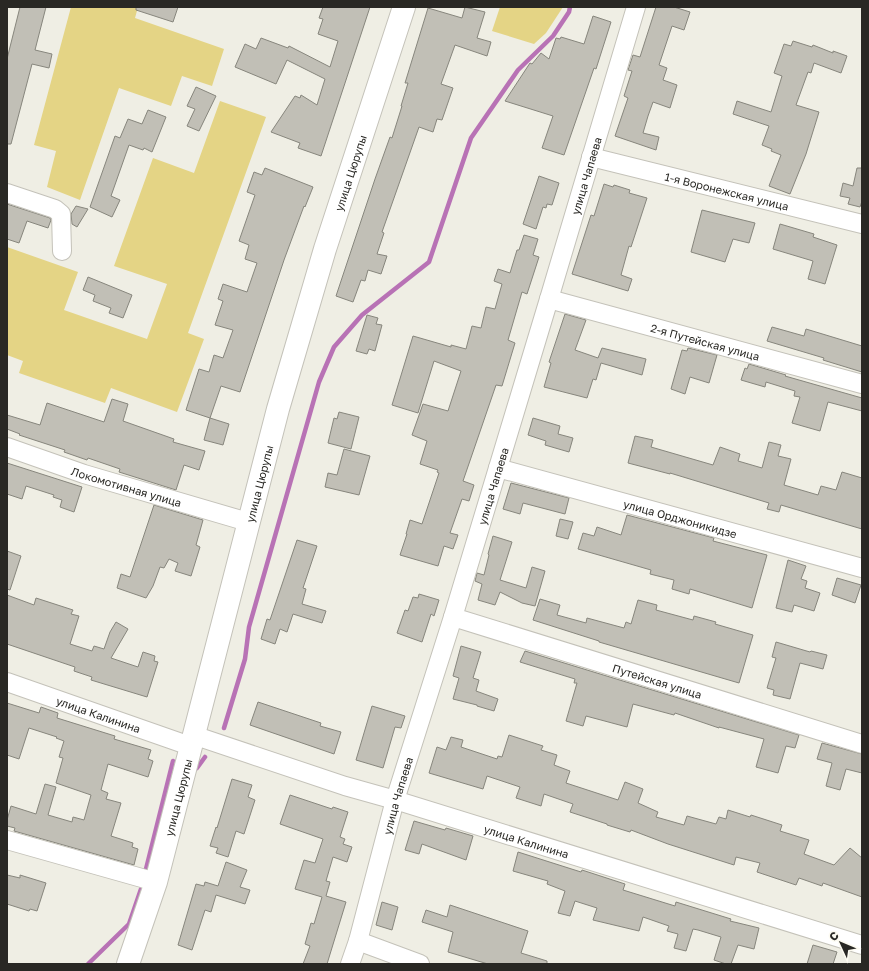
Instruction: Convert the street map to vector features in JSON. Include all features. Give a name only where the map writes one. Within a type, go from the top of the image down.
[{"type":"street","name":"улица Цюрупы","points":[[128,964],[156,882],[278,409],[325,249],[404,7]]},
{"type":"street","name":"улица Чапаева","points":[[350,964],[358,941],[395,800],[453,617],[550,299],[636,7]]},
{"type":"street","name":"1-я Воронежская улица","points":[[591,157],[862,224]]},
{"type":"street","points":[[7,193],[55,209],[61,214],[62,251]]},
{"type":"street","name":"2-я Путейская улица","points":[[550,299],[862,384]]},
{"type":"street","name":"Локомотивная улица","points":[[7,447],[84,474],[248,522]]},
{"type":"street","name":"улица Орджоникидзе","points":[[498,468],[862,568]]},
{"type":"street","name":"Путейская улица","points":[[453,617],[862,744]]},
{"type":"street","name":"улица Калинина","points":[[7,682],[192,740],[395,800],[862,945]]},
{"type":"street","points":[[7,840],[156,882]]},
{"type":"street","points":[[358,941],[420,964]]},
{"type":"shaded area","points":[[71,7],[138,7],[135,18],[224,49],[212,86],[182,76],[171,106],[119,88],[80,200],[47,187],[56,151],[34,145]]},
{"type":"shaded area","points":[[500,7],[563,7],[546,33],[534,44],[492,31]]},
{"type":"shaded area","points":[[220,101],[266,117],[188,333],[204,339],[177,412],[111,388],[105,403],[19,373],[23,361],[7,355],[7,247],[78,272],[64,310],[147,339],[167,284],[114,266],[153,158],[194,173]]},
{"type":"building","points":[[20,7],[46,7],[35,50],[52,54],[49,68],[32,64],[11,144],[7,144],[7,59]]},
{"type":"building","points":[[136,7],[178,7],[173,22],[136,10]]},
{"type":"building","points":[[323,7],[370,7],[321,156],[298,148],[300,143],[271,132],[295,96],[300,98],[301,95],[317,105],[325,79],[287,60],[276,84],[235,67],[245,44],[256,49],[261,38],[288,48],[289,46],[330,67],[338,41],[318,34],[323,19],[319,18]]},
{"type":"building","points":[[465,7],[485,12],[477,38],[491,42],[487,56],[455,45],[441,84],[453,88],[442,120],[437,119],[433,132],[419,127],[382,232],[384,233],[377,254],[387,256],[381,274],[368,270],[365,281],[361,280],[353,302],[336,296],[375,179],[390,137],[392,138],[408,83],[405,83],[428,8],[462,18]]},
{"type":"building","points":[[656,7],[674,7],[690,12],[684,30],[672,26],[659,65],[667,68],[663,80],[677,85],[670,108],[653,102],[648,116],[643,133],[659,137],[656,150],[615,136],[628,98],[624,96],[632,71],[628,70],[633,55],[640,57]]},
{"type":"building","points":[[593,16],[611,22],[596,69],[594,68],[564,155],[542,148],[553,116],[505,101],[530,63],[532,64],[541,53],[549,59],[556,38],[560,39],[561,37],[584,44]]},
{"type":"building","points":[[793,41],[812,47],[813,45],[833,53],[833,51],[847,56],[841,73],[814,63],[811,73],[808,72],[796,105],[819,112],[806,154],[790,194],[769,186],[781,155],[762,145],[769,126],[733,114],[737,101],[771,112],[782,76],[774,73],[784,44],[791,46]]},
{"type":"building","points":[[196,87],[216,96],[199,131],[187,126],[195,109],[187,106]]},
{"type":"building","points":[[148,110],[166,117],[152,152],[144,148],[143,150],[129,145],[111,196],[120,200],[112,217],[90,207],[115,136],[120,138],[128,119],[142,124]]},
{"type":"building","points":[[265,168],[313,187],[305,207],[304,206],[284,260],[240,392],[221,386],[210,418],[186,410],[199,369],[209,372],[214,355],[223,358],[233,330],[215,325],[223,301],[218,299],[223,284],[247,292],[257,263],[245,259],[249,245],[239,241],[255,195],[247,192],[254,172],[262,175]]},
{"type":"building","points":[[857,168],[862,168],[862,201],[860,207],[848,204],[850,198],[840,196],[843,183],[853,186]]},
{"type":"building","points":[[539,176],[559,183],[552,205],[547,204],[546,208],[543,207],[536,229],[523,224]]},
{"type":"building","points":[[604,184],[613,187],[614,185],[630,190],[629,193],[647,198],[631,247],[629,246],[621,275],[632,279],[628,291],[572,274],[591,215],[594,216]]},
{"type":"building","points":[[7,204],[50,218],[51,220],[48,228],[27,221],[19,243],[7,239]]},
{"type":"building","points":[[76,206],[88,209],[77,227],[72,224],[71,214]]},
{"type":"building","points":[[702,210],[755,223],[749,243],[733,239],[725,262],[691,252]]},
{"type":"building","points":[[780,224],[814,234],[813,237],[837,245],[825,284],[808,279],[813,261],[773,249]]},
{"type":"building","points":[[524,235],[538,239],[533,255],[539,257],[527,294],[522,292],[508,340],[515,343],[502,386],[496,385],[463,481],[474,485],[469,501],[462,499],[450,533],[458,535],[453,549],[444,546],[438,566],[400,555],[410,520],[422,524],[439,473],[437,472],[438,470],[420,464],[427,441],[412,435],[423,404],[448,411],[461,371],[434,361],[418,413],[392,405],[413,336],[451,347],[451,345],[466,349],[472,326],[481,328],[486,307],[495,309],[502,284],[494,281],[498,269],[510,273],[517,250],[519,250]]},
{"type":"building","points":[[88,277],[132,295],[123,318],[109,313],[111,308],[93,301],[95,295],[83,290]]},
{"type":"building","points":[[565,314],[586,320],[575,350],[598,358],[602,348],[646,359],[642,375],[601,363],[596,380],[593,379],[587,398],[544,387],[551,363],[549,362]]},
{"type":"building","points":[[367,315],[378,318],[376,324],[382,325],[375,351],[369,349],[367,354],[356,351]]},
{"type":"building","points":[[772,327],[804,336],[806,329],[862,346],[862,372],[823,360],[824,358],[767,341]]},
{"type":"building","points":[[688,348],[717,355],[709,383],[690,377],[685,394],[671,389],[682,350],[687,351]]},
{"type":"building","points":[[749,364],[862,398],[862,411],[828,402],[820,431],[792,423],[800,397],[794,396],[795,391],[766,382],[765,387],[741,380],[745,368],[747,369]]},
{"type":"building","points":[[112,399],[128,404],[123,421],[174,439],[173,442],[205,451],[199,470],[184,465],[176,490],[119,472],[120,469],[88,458],[87,460],[64,452],[65,450],[19,435],[20,434],[7,429],[7,415],[40,425],[47,403],[104,422]]},
{"type":"building","points":[[339,412],[359,417],[351,449],[328,443],[334,418],[337,419]]},
{"type":"building","points":[[210,418],[229,424],[223,445],[204,440]]},
{"type":"building","points":[[533,418],[560,426],[558,434],[573,438],[569,452],[545,445],[546,441],[528,435]]},
{"type":"building","points":[[635,436],[653,440],[651,447],[713,465],[720,447],[740,454],[738,461],[762,468],[769,442],[781,445],[778,456],[791,459],[784,485],[818,495],[821,486],[836,490],[842,472],[862,478],[862,529],[781,505],[779,512],[767,509],[769,503],[670,473],[628,463]]},
{"type":"building","points":[[344,449],[370,456],[359,495],[325,487],[328,473],[337,475]]},
{"type":"building","points":[[7,463],[82,487],[74,512],[60,507],[62,500],[53,497],[54,495],[26,486],[22,499],[7,494]]},
{"type":"building","points":[[511,483],[569,498],[565,514],[523,503],[520,514],[503,509]]},
{"type":"building","points":[[154,505],[203,520],[196,545],[200,547],[191,576],[175,571],[178,563],[169,559],[164,568],[160,567],[153,586],[146,598],[117,588],[121,574],[130,577]]},
{"type":"building","points":[[627,515],[714,538],[713,541],[767,555],[752,608],[690,589],[689,594],[672,589],[674,580],[650,574],[651,570],[578,549],[583,533],[594,536],[597,527],[621,535]]},
{"type":"building","points":[[560,519],[573,522],[568,539],[556,536]]},
{"type":"building","points":[[493,536],[512,542],[500,580],[526,588],[532,567],[545,571],[535,606],[522,603],[500,592],[495,605],[478,600],[482,584],[475,581],[477,573],[484,575]]},
{"type":"building","points":[[297,540],[317,546],[303,588],[306,589],[302,604],[326,611],[322,623],[293,614],[287,632],[280,629],[275,644],[261,639],[267,619],[270,620]]},
{"type":"building","points":[[7,551],[21,556],[10,590],[7,589]]},
{"type":"building","points":[[788,560],[806,566],[801,579],[807,581],[805,588],[820,593],[814,611],[794,605],[792,612],[776,608]]},
{"type":"building","points":[[837,578],[861,585],[855,603],[832,595]]},
{"type":"building","points":[[419,594],[439,600],[434,616],[431,614],[422,642],[397,633],[405,610],[408,611],[413,597],[418,598]]},
{"type":"building","points":[[7,595],[34,605],[36,598],[73,610],[71,614],[79,616],[70,644],[92,651],[94,646],[104,649],[110,632],[116,622],[128,629],[111,658],[138,667],[143,652],[155,656],[154,661],[158,662],[147,697],[91,680],[92,677],[74,671],[75,667],[7,644]]},
{"type":"building","points":[[540,599],[560,605],[557,615],[586,623],[587,618],[624,628],[626,622],[631,624],[638,600],[657,605],[656,610],[693,620],[694,616],[753,635],[739,683],[599,642],[533,620]]},
{"type":"building","points":[[776,642],[810,652],[827,655],[823,669],[800,663],[790,699],[773,695],[774,690],[767,688],[776,658],[772,657]]},
{"type":"building","points":[[461,646],[481,652],[473,678],[479,680],[476,691],[498,699],[494,711],[453,699],[459,678],[453,676]]},
{"type":"building","points":[[525,651],[799,735],[795,748],[786,746],[778,773],[756,767],[764,739],[719,728],[675,713],[674,715],[633,704],[627,727],[586,716],[583,726],[566,721],[577,683],[574,683],[575,679],[520,662]]},
{"type":"building","points":[[258,702],[321,723],[320,726],[341,732],[334,754],[250,725]]},
{"type":"building","points":[[7,703],[39,713],[41,707],[58,713],[57,718],[115,736],[114,739],[151,750],[148,759],[153,761],[148,777],[108,764],[101,790],[108,793],[106,799],[121,803],[111,836],[133,843],[132,847],[138,849],[134,865],[14,831],[15,828],[7,826],[11,806],[36,814],[45,784],[56,787],[48,815],[72,822],[73,817],[84,820],[91,795],[56,783],[63,758],[59,757],[64,741],[56,738],[57,737],[29,728],[19,759],[7,755]]},
{"type":"building","points":[[372,706],[405,716],[401,728],[395,727],[383,768],[356,760]]},
{"type":"building","points":[[509,735],[543,746],[541,750],[557,755],[554,765],[570,771],[566,783],[618,800],[625,782],[643,789],[638,803],[658,812],[656,817],[684,825],[687,816],[716,824],[719,817],[726,819],[728,810],[750,817],[751,815],[782,825],[780,831],[809,840],[804,854],[834,865],[850,848],[862,858],[862,897],[823,883],[822,886],[799,878],[796,885],[757,872],[760,863],[736,857],[734,865],[668,844],[631,830],[630,832],[607,825],[570,812],[573,804],[544,794],[541,806],[516,798],[520,787],[487,776],[483,789],[429,773],[437,747],[446,750],[451,737],[463,740],[461,747],[497,759],[498,756],[502,757]]},
{"type":"building","points":[[822,743],[862,754],[862,773],[846,769],[840,790],[826,786],[832,763],[817,759]]},
{"type":"building","points":[[232,779],[252,785],[248,797],[255,800],[244,834],[236,831],[228,857],[216,853],[218,848],[210,846]]},
{"type":"building","points":[[290,795],[332,809],[333,807],[348,812],[340,837],[345,839],[343,844],[352,847],[347,862],[333,857],[326,881],[330,882],[326,896],[346,902],[327,964],[303,964],[310,946],[305,944],[311,923],[314,924],[322,897],[295,889],[304,860],[315,863],[323,839],[280,824]]},
{"type":"building","points":[[414,821],[473,836],[466,860],[422,844],[419,854],[405,850]]},
{"type":"building","points":[[518,852],[625,884],[623,890],[675,906],[676,902],[731,919],[730,921],[759,928],[754,949],[738,945],[731,964],[726,964],[714,960],[721,937],[698,930],[693,929],[686,951],[674,948],[678,934],[667,931],[669,926],[643,917],[639,931],[593,920],[597,908],[575,901],[570,916],[558,913],[565,891],[547,884],[548,881],[513,871]]},
{"type":"building","points":[[226,862],[247,870],[240,887],[250,890],[245,904],[216,895],[211,912],[205,910],[192,950],[178,945],[196,884],[204,886],[205,882],[218,886]]},
{"type":"building","points":[[7,875],[20,878],[20,875],[46,883],[37,911],[30,909],[29,911],[7,904]]},
{"type":"building","points":[[382,902],[398,907],[392,930],[376,925]]},
{"type":"building","points":[[450,905],[528,931],[521,953],[547,961],[547,964],[488,964],[448,952],[453,932],[422,922],[426,910],[447,917]]},
{"type":"building","points":[[813,945],[837,952],[833,964],[807,964]]},
{"type":"waterway","points":[[224,728],[245,659],[249,627],[319,382],[334,347],[362,315],[429,262],[471,138],[518,70],[553,36],[569,12],[570,7]]},
{"type":"waterway","points":[[197,768],[205,757]]},
{"type":"waterway","points":[[146,869],[173,761]]},
{"type":"waterway","points":[[88,964],[129,924],[141,889]]}]
